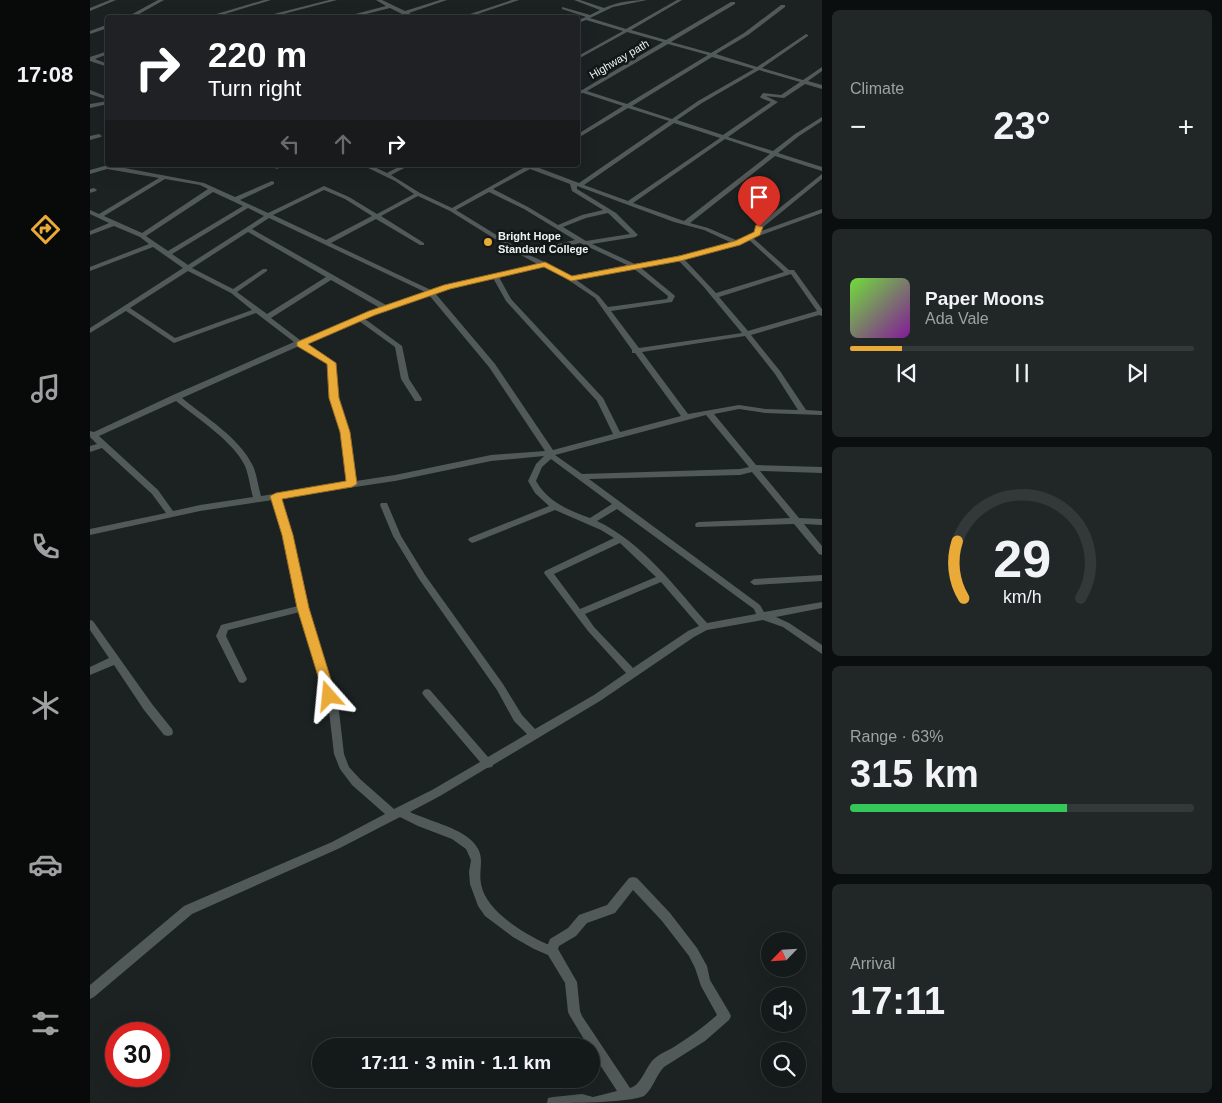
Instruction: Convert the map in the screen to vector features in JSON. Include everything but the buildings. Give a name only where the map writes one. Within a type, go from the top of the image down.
[{"type":"street","points":[[90,10],[114,0]]},
{"type":"street","points":[[134,15],[162,0]]},
{"type":"street","points":[[216,15],[268,0]]},
{"type":"street","points":[[272,15],[335,0]]},
{"type":"street","points":[[378,0],[409,15]]},
{"type":"street","points":[[385,3],[396,0]]},
{"type":"street","points":[[406,13],[445,0]]},
{"type":"street","points":[[470,15],[518,0]]},
{"type":"street","points":[[576,0],[602,9]]},
{"type":"street","points":[[580,21],[602,9],[645,0]]},
{"type":"street","name":"Highway path","points":[[580,57],[680,0]]},
{"type":"street","name":"Highway path","points":[[580,91],[733,3]]},
{"type":"street","points":[[354,15],[391,6]]},
{"type":"street","points":[[580,135],[711,56],[784,6]]},
{"type":"street","points":[[564,8],[625,30]]},
{"type":"street","points":[[90,33],[105,27]]},
{"type":"street","name":"Highway path","points":[[625,30],[822,87]]},
{"type":"street","points":[[580,185],[712,95],[759,68],[806,35]]},
{"type":"street","points":[[90,59],[105,53]]},
{"type":"street","points":[[90,59],[105,65]]},
{"type":"street","points":[[629,204],[822,69]]},
{"type":"street","points":[[90,92],[105,100]]},
{"type":"street","points":[[580,92],[822,169]]},
{"type":"street","points":[[775,102],[762,96],[768,94],[782,97]]},
{"type":"street","points":[[90,106],[105,102]]},
{"type":"street","points":[[686,222],[822,119]]},
{"type":"street","points":[[90,138],[98,136]]},
{"type":"street","points":[[90,172],[107,167],[194,182],[430,292],[492,366],[557,460],[757,607],[761,615],[786,625],[822,650]]},
{"type":"street","points":[[369,167],[387,175],[418,194],[452,210],[523,254],[571,278],[597,297],[635,351],[686,417]]},
{"type":"street","points":[[387,175],[403,167]]},
{"type":"street","points":[[452,210],[527,167]]},
{"type":"street","points":[[532,167],[676,221],[686,222],[738,243]]},
{"type":"street","points":[[757,233],[759,227],[822,176]]},
{"type":"street","points":[[100,216],[165,177]]},
{"type":"street","points":[[523,254],[583,242],[635,235],[609,211],[577,192],[573,187],[573,182]]},
{"type":"street","points":[[234,200],[272,183]]},
{"type":"street","points":[[90,331],[269,216],[324,188],[347,198],[422,244]]},
{"type":"street","points":[[142,236],[213,190]]},
{"type":"street","points":[[490,190],[563,228],[583,242],[634,266],[672,296],[670,300],[607,309]]},
{"type":"street","points":[[326,243],[418,194]]},
{"type":"street","points":[[168,254],[247,206]]},
{"type":"street","points":[[563,228],[584,216],[609,211]]},
{"type":"street","points":[[571,278],[680,258],[738,243],[757,233],[822,211]]},
{"type":"street","points":[[90,212],[142,236],[188,268],[233,292],[301,344],[332,363],[334,398],[345,432],[352,484]]},
{"type":"street","points":[[90,234],[114,223]]},
{"type":"street","points":[[248,229],[385,308]]},
{"type":"street","points":[[635,351],[747,334],[821,313],[796,274],[787,271],[749,237]]},
{"type":"street","points":[[90,269],[154,244]]},
{"type":"street","points":[[680,258],[747,334],[789,388],[803,412]]},
{"type":"street","points":[[171,514],[155,492],[92,434],[385,308],[430,292],[545,264]]},
{"type":"street","points":[[233,292],[265,270]]},
{"type":"street","points":[[715,296],[787,271]]},
{"type":"street","points":[[267,317],[331,277]]},
{"type":"street","points":[[496,277],[508,300],[600,400],[617,435]]},
{"type":"street","points":[[126,308],[174,341],[257,310]]},
{"type":"street","points":[[359,318],[398,346],[405,379],[418,399]]},
{"type":"street","points":[[176,397],[244,457],[249,466],[258,498]]},
{"type":"street","points":[[90,532],[171,514],[258,498],[395,478],[491,458],[552,453],[708,412],[739,408],[822,413]]},
{"type":"street","points":[[708,412],[756,468],[822,552]]},
{"type":"street","points":[[90,449],[102,445]]},
{"type":"street","points":[[552,453],[538,466],[532,481],[535,489],[543,498],[556,506],[604,528],[620,538],[705,627]]},
{"type":"street","points":[[579,478],[740,472],[756,468],[822,470]]},
{"type":"street","points":[[276,496],[289,543],[303,608],[334,711],[338,754],[345,769],[356,782],[398,814],[446,830],[472,848],[478,860],[475,868],[475,883],[486,909],[530,943],[543,950],[552,950]]},
{"type":"street","points":[[384,505],[397,536],[422,577],[500,687],[518,718],[533,734]]},
{"type":"street","points":[[590,522],[617,505]]},
{"type":"street","points":[[472,540],[556,506]]},
{"type":"street","points":[[699,526],[796,521],[822,522]]},
{"type":"street","points":[[620,538],[548,573],[579,613],[633,674]]},
{"type":"street","points":[[754,582],[822,578]]},
{"type":"street","points":[[579,613],[660,579]]},
{"type":"street","points":[[90,993],[188,910],[285,868],[398,814],[488,764],[533,734],[597,698],[679,641],[705,627],[822,605]]},
{"type":"street","points":[[242,678],[221,636],[224,627],[303,608]]},
{"type":"street","points":[[90,623],[168,732]]},
{"type":"street","points":[[90,671],[115,660]]},
{"type":"street","points":[[427,693],[488,764]]},
{"type":"street","points":[[553,1103],[582,1100],[593,1103],[620,1092],[638,1093],[646,1084],[650,1073],[659,1062],[689,1044],[725,1016],[705,982],[701,966],[693,952],[666,917],[633,882],[617,904],[604,912],[583,919],[572,932],[554,943],[552,950],[571,982],[574,1012],[620,1092]]},
{"type":"place","name":"Bright Hope Standard College","points":[[488,242]]},
{"type":"route","points":[[329,696],[303,608],[291,551],[276,496],[352,484],[345,432],[334,398],[332,363],[316,351],[301,344],[359,318],[447,287],[545,264],[571,278],[680,258],[738,243],[757,233],[759,227]]}]
